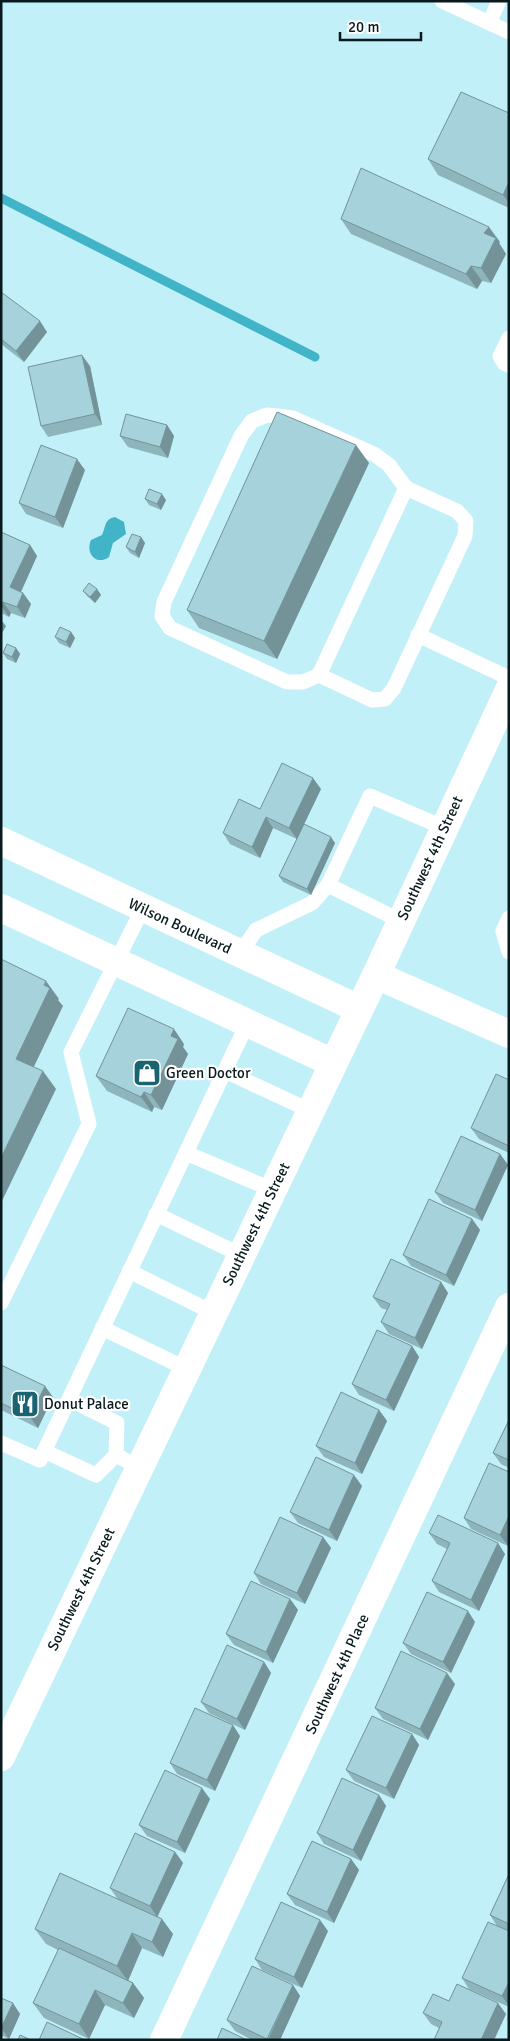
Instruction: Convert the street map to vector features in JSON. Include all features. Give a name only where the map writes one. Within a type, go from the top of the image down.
[{"type":"street","name":"Southwest 4th Street","points":[[1,1757],[128,1461],[187,1369],[445,828],[502,721],[509,690]]},
{"type":"street","name":"Wilson Boulevard","points":[[1,842],[359,1009]]},
{"type":"street","points":[[2,910],[118,961],[333,1063]]},
{"type":"street","points":[[376,975],[509,1034]]},
{"type":"street","name":"Southwest 4th Place","points":[[164,2040],[509,1307]]},
{"type":"lane","points":[[442,1],[509,32]]},
{"type":"lane","points":[[489,22],[498,1]]},
{"type":"lane","points":[[509,338],[500,356],[504,363],[509,365]]},
{"type":"lane","points":[[319,675],[372,700],[385,699],[394,688],[465,536],[466,521],[457,511],[406,488],[389,465],[374,454],[293,418],[267,415],[252,421],[241,436],[164,602],[162,616],[170,628],[287,682],[303,682],[319,675],[406,488]]},
{"type":"lane","points":[[418,635],[509,678]]},
{"type":"lane","points":[[240,954],[256,930],[312,903],[328,885],[370,796],[445,828]]},
{"type":"lane","points":[[328,885],[401,920]]},
{"type":"lane","points":[[1,1302],[89,1124],[71,1052],[143,908]]},
{"type":"lane","points":[[509,918],[503,931],[509,952]]},
{"type":"lane","points":[[1,1443],[40,1460],[248,1022]]},
{"type":"lane","points":[[224,1071],[311,1111]]},
{"type":"lane","points":[[186,1153],[273,1190]]},
{"type":"lane","points":[[156,1214],[242,1255]]},
{"type":"lane","points":[[129,1271],[214,1313]]},
{"type":"lane","points":[[102,1328],[187,1369]]},
{"type":"lane","points":[[44,1451],[96,1474],[128,1461],[117,1423],[69,1398]]},
{"type":"water","points":[[115,517],[124,522],[126,534],[113,543],[109,557],[100,560],[96,559],[91,554],[91,540],[102,535],[107,521]]},
{"type":"building","points":[[461,92],[509,113],[509,182],[503,195],[428,159]]},
{"type":"building","points":[[361,168],[489,227],[484,233],[496,238],[481,268],[471,266],[466,274],[341,219]]},
{"type":"building","points":[[1,292],[40,321],[16,351],[1,339]]},
{"type":"building","points":[[82,355],[95,414],[41,426],[28,367]]},
{"type":"building","points":[[277,412],[356,445],[264,641],[187,610]]},
{"type":"building","points":[[126,414],[167,425],[160,447],[120,436]]},
{"type":"building","points":[[41,445],[77,459],[55,517],[19,503]]},
{"type":"building","points":[[149,489],[162,494],[157,504],[145,499]]},
{"type":"building","points":[[1,532],[30,545],[10,587],[23,593],[17,607],[3,602],[1,606]]},
{"type":"building","points":[[132,534],[141,537],[135,552],[126,547]]},
{"type":"building","points":[[89,583],[97,589],[90,597],[83,591]]},
{"type":"building","points":[[60,627],[71,632],[66,642],[55,637]]},
{"type":"building","points":[[7,644],[16,648],[12,657],[3,653]]},
{"type":"building","points":[[282,763],[313,778],[289,828],[266,817],[252,847],[223,833],[239,799],[260,809]]},
{"type":"building","points":[[304,824],[331,837],[307,889],[279,876]]},
{"type":"building","points":[[1,959],[46,981],[44,985],[50,988],[16,1059],[43,1071],[1,1158]]},
{"type":"building","name":"Green Doctor","points":[[128,1008],[174,1029],[171,1036],[178,1039],[151,1095],[144,1092],[141,1097],[96,1076]]},
{"type":"building","points":[[496,1074],[509,1080],[509,1146],[471,1128]]},
{"type":"building","points":[[461,1136],[500,1154],[475,1210],[435,1192]]},
{"type":"building","points":[[429,1199],[472,1219],[446,1275],[403,1255]]},
{"type":"building","points":[[391,1259],[441,1282],[415,1338],[381,1322],[390,1304],[373,1297]]},
{"type":"building","points":[[377,1330],[412,1346],[386,1400],[352,1384]]},
{"type":"building","name":"Donut Palace","points":[[1,1365],[45,1386],[30,1417],[1,1403]]},
{"type":"building","points":[[341,1392],[379,1410],[355,1463],[316,1446]]},
{"type":"building","points":[[509,1420],[509,1460],[493,1453]]},
{"type":"building","points":[[316,1457],[354,1475],[329,1530],[290,1512]]},
{"type":"building","points":[[489,1463],[509,1472],[509,1516],[500,1535],[464,1518]]},
{"type":"building","points":[[438,1515],[498,1543],[471,1600],[432,1581],[450,1543],[429,1533]]},
{"type":"building","points":[[280,1517],[323,1537],[297,1593],[254,1573]]},
{"type":"building","points":[[251,1581],[290,1599],[266,1652],[226,1634]]},
{"type":"building","points":[[427,1592],[468,1611],[443,1662],[403,1643]]},
{"type":"building","points":[[227,1645],[264,1662],[237,1719],[201,1702]]},
{"type":"building","points":[[401,1651],[447,1673],[420,1729],[375,1708]]},
{"type":"building","points":[[195,1708],[233,1725],[207,1780],[170,1763]]},
{"type":"building","points":[[372,1716],[412,1734],[386,1788],[346,1770]]},
{"type":"building","points":[[165,1770],[202,1788],[177,1842],[139,1825]]},
{"type":"building","points":[[342,1778],[379,1795],[353,1850],[317,1833]]},
{"type":"building","points":[[135,1833],[175,1852],[150,1906],[110,1888]]},
{"type":"building","points":[[312,1841],[351,1859],[327,1912],[287,1894]]},
{"type":"building","points":[[60,1873],[162,1919],[152,1942],[132,1933],[117,1966],[35,1929]]},
{"type":"building","points":[[509,1874],[509,1924],[490,1915]]},
{"type":"building","points":[[281,1902],[320,1920],[294,1977],[255,1959]]},
{"type":"building","points":[[488,1922],[509,1931],[509,1982],[502,1996],[462,1978]]},
{"type":"building","points":[[59,1948],[133,1983],[123,2003],[95,1990],[79,2024],[33,2003]]},
{"type":"building","points":[[252,1966],[293,1985],[267,2039],[227,2020]]},
{"type":"building","points":[[457,1984],[498,2003],[481,2040],[434,2040],[442,2022],[423,2013],[433,1994],[449,2001]]},
{"type":"building","points":[[1,1998],[13,2003],[1,2028]]},
{"type":"building","points":[[47,2022],[85,2040],[39,2040]]},
{"type":"building","points":[[222,2028],[247,2040],[217,2040]]},
{"type":"building","points":[[20,2035],[31,2040],[18,2040]]},
{"type":"waterway","points":[[1,198],[315,357]]},
{"type":"place","name":"Green Doctor","points":[[147,1073]]},
{"type":"place","name":"Donut Palace","points":[[25,1404]]}]
